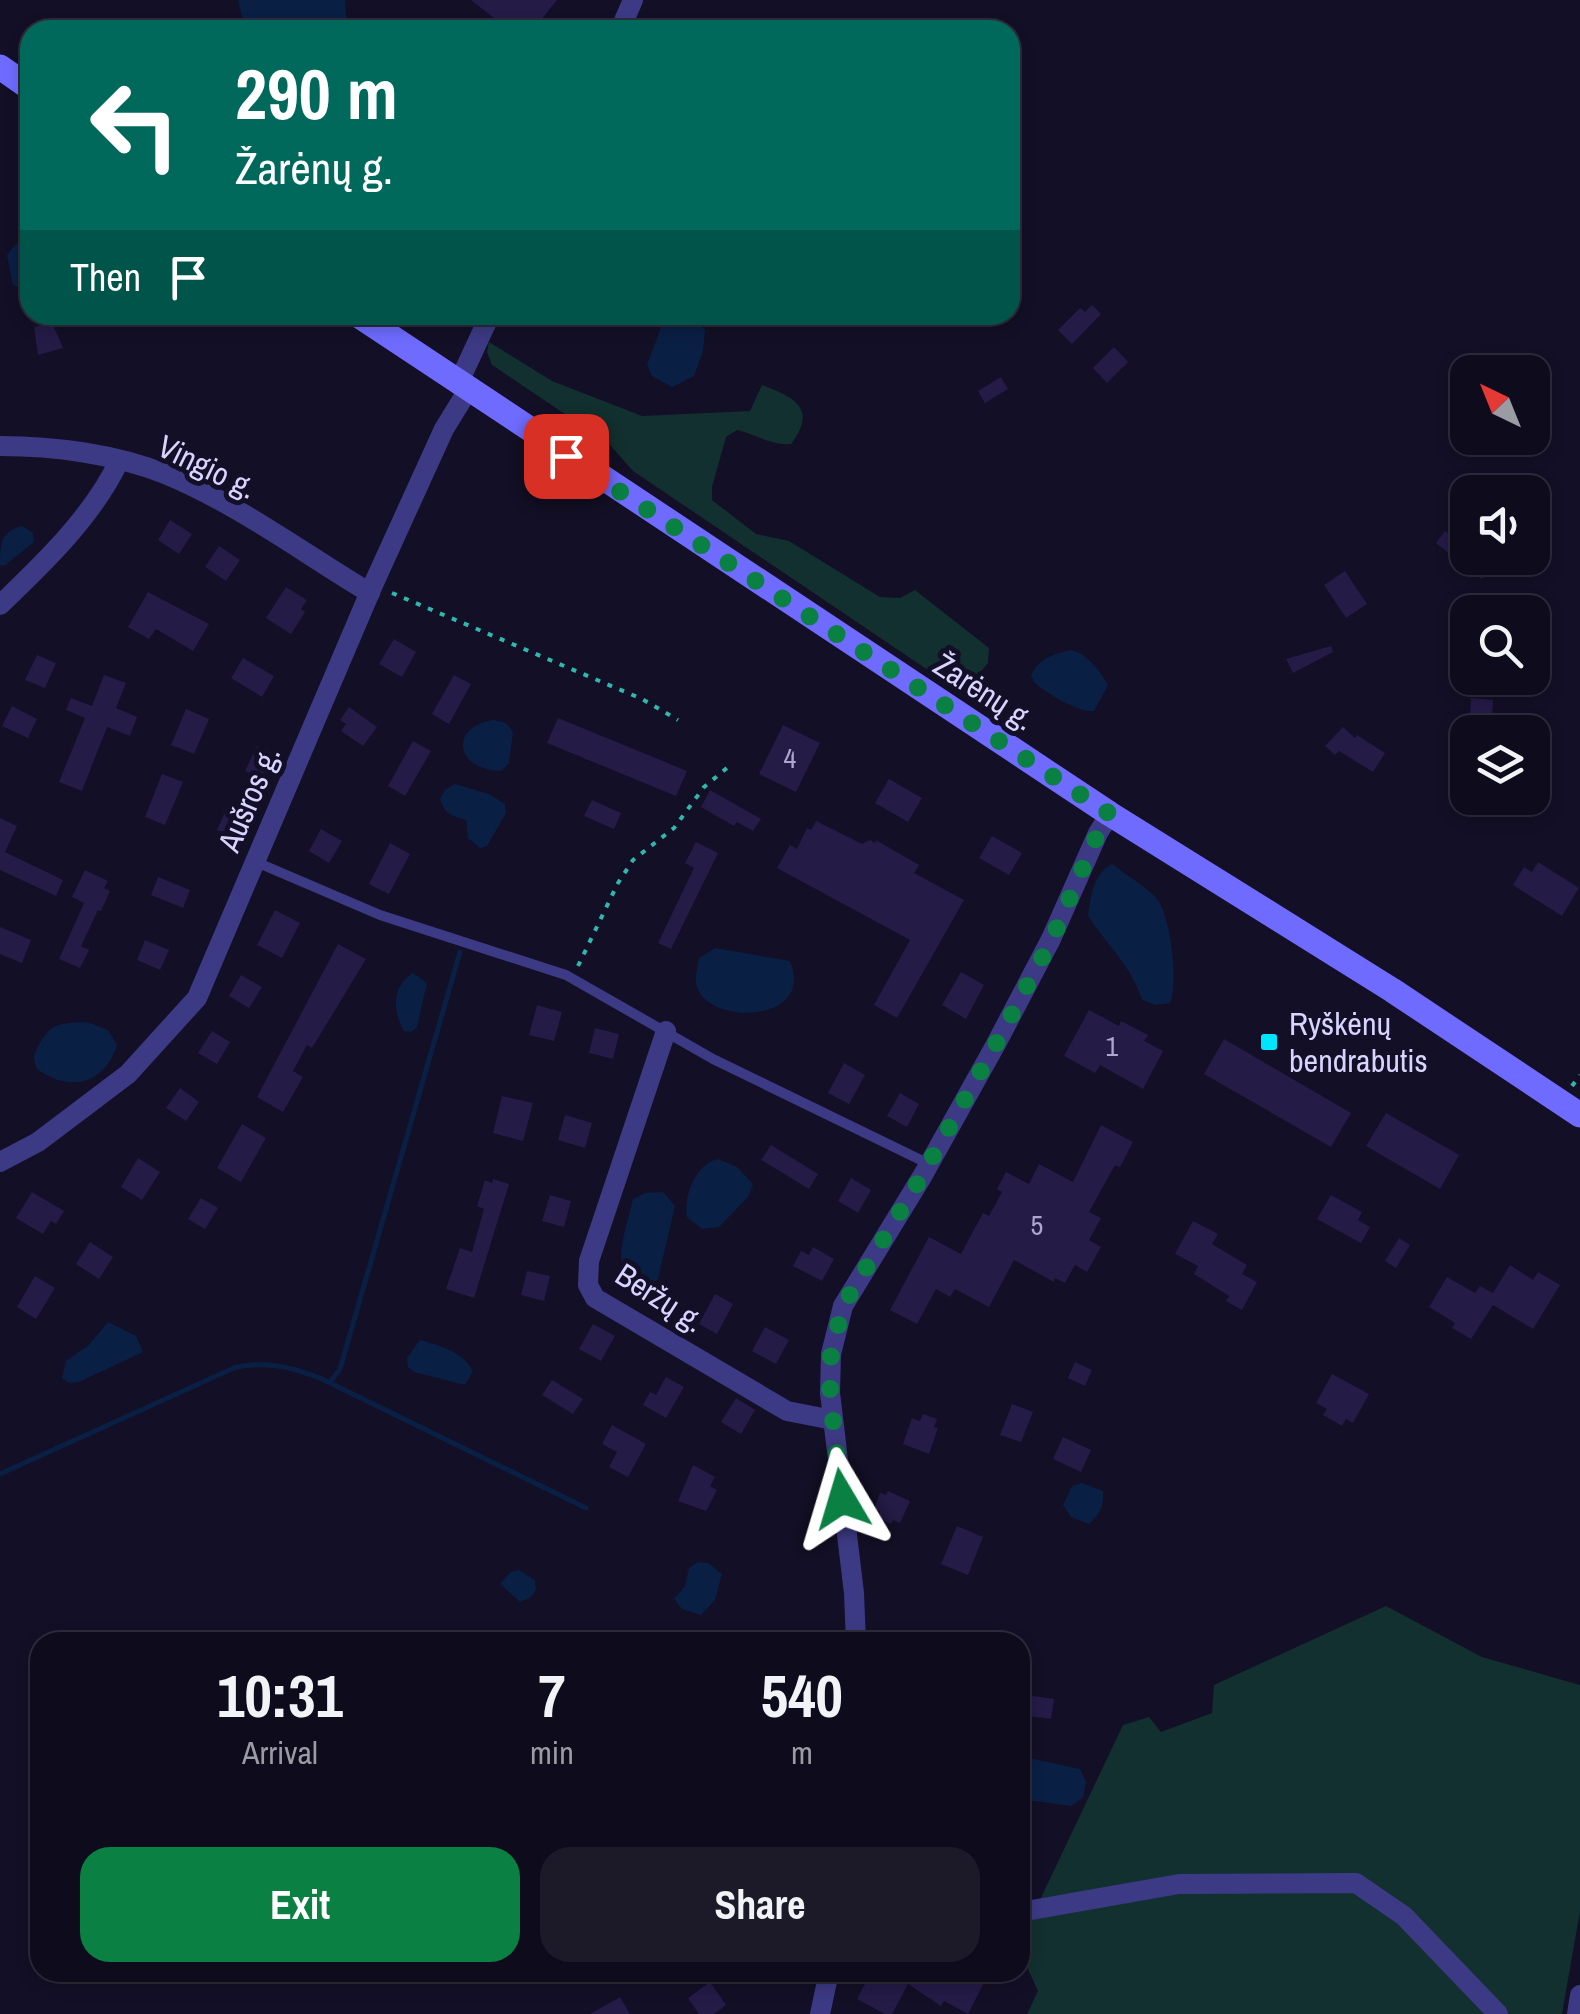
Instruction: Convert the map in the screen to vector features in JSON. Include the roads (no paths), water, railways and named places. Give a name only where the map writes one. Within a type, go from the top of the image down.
[{"type":"main road","name":"Žarėnų g.","points":[[373,325],[1110,814],[1392,990],[1580,1115]]},
{"type":"street","name":"Aušros g.","points":[[0,1162],[38,1142],[128,1074],[197,998],[463,387],[486,325]]},
{"type":"street","name":"Vingio g.","points":[[0,446],[25,446],[120,461],[162,473],[206,493],[372,589]]},
{"type":"street","points":[[0,605],[44,563],[110,480],[120,461]]},
{"type":"street","points":[[856,1632],[833,1420],[831,1354],[843,1306],[929,1164],[1052,939],[1110,814]]},
{"type":"street","name":"Beržų g.","points":[[666,1031],[589,1261],[588,1286],[595,1298],[787,1411],[833,1420]]},
{"type":"street","points":[[1030,1910],[1179,1884],[1356,1883],[1404,1916],[1498,2014]]},
{"type":"street","points":[[820,2014],[827,1982]]},
{"type":"street","points":[[1577,2014],[1580,1995]]},
{"type":"lane","points":[[255,861],[380,915],[572,978],[713,1058],[929,1164]]},
{"type":"water","points":[[238,0],[345,0],[346,20],[243,20]]},
{"type":"water","points":[[18,242],[20,288],[13,285],[7,255]]},
{"type":"water","points":[[662,325],[701,325],[705,331],[694,376],[672,387],[652,376],[647,365]]},
{"type":"water","points":[[22,526],[33,533],[34,542],[4,566],[0,565],[3,540]]},
{"type":"water","points":[[1070,650],[1087,658],[1108,685],[1094,711],[1054,696],[1034,682],[1031,675],[1042,661]]},
{"type":"water","points":[[494,720],[506,723],[513,732],[509,763],[501,771],[474,763],[463,747],[470,730]]},
{"type":"water","points":[[455,784],[489,794],[505,804],[506,813],[487,846],[480,848],[468,838],[466,820],[444,809],[440,799]]},
{"type":"water","points":[[1112,864],[1146,889],[1161,906],[1173,966],[1170,1003],[1155,1005],[1142,1000],[1125,966],[1088,916],[1097,880]]},
{"type":"water","points":[[715,948],[790,961],[794,982],[787,998],[773,1008],[755,1012],[735,1012],[716,1006],[702,996],[696,982],[699,958]]},
{"type":"water","points":[[413,973],[427,983],[417,1027],[411,1032],[404,1031],[400,1023],[396,999],[401,985]]},
{"type":"water","points":[[87,1022],[108,1030],[117,1045],[104,1069],[85,1081],[74,1082],[62,1081],[37,1069],[35,1052],[48,1032],[63,1024]]},
{"type":"water","points":[[718,1159],[737,1167],[753,1184],[748,1197],[719,1227],[702,1229],[687,1217],[687,1199],[697,1174]]},
{"type":"water","points":[[663,1192],[675,1206],[658,1279],[646,1289],[629,1286],[621,1255],[633,1199],[645,1193]]},
{"type":"water","points":[[108,1322],[136,1336],[143,1352],[79,1382],[69,1383],[62,1378],[66,1361],[89,1345]]},
{"type":"water","points":[[420,1340],[463,1359],[473,1371],[465,1385],[408,1367],[407,1358]]},
{"type":"water","points":[[1082,1483],[1103,1491],[1100,1509],[1089,1524],[1071,1517],[1063,1505],[1072,1486]]},
{"type":"water","points":[[698,1562],[708,1563],[722,1574],[715,1600],[701,1615],[682,1609],[674,1599],[685,1586],[689,1568]]},
{"type":"water","points":[[519,1570],[535,1580],[536,1590],[520,1602],[500,1584],[511,1572]]},
{"type":"water","points":[[1030,1758],[1080,1769],[1086,1782],[1083,1798],[1071,1806],[1030,1800]]},
{"type":"waterway","points":[[330,1382],[340,1369],[460,952]]},
{"type":"waterway","points":[[0,1474],[236,1367],[270,1365],[322,1379],[586,1508]]},
{"type":"place","name":"Ryškėnų bendrabutis","points":[[1269,1042]]}]
